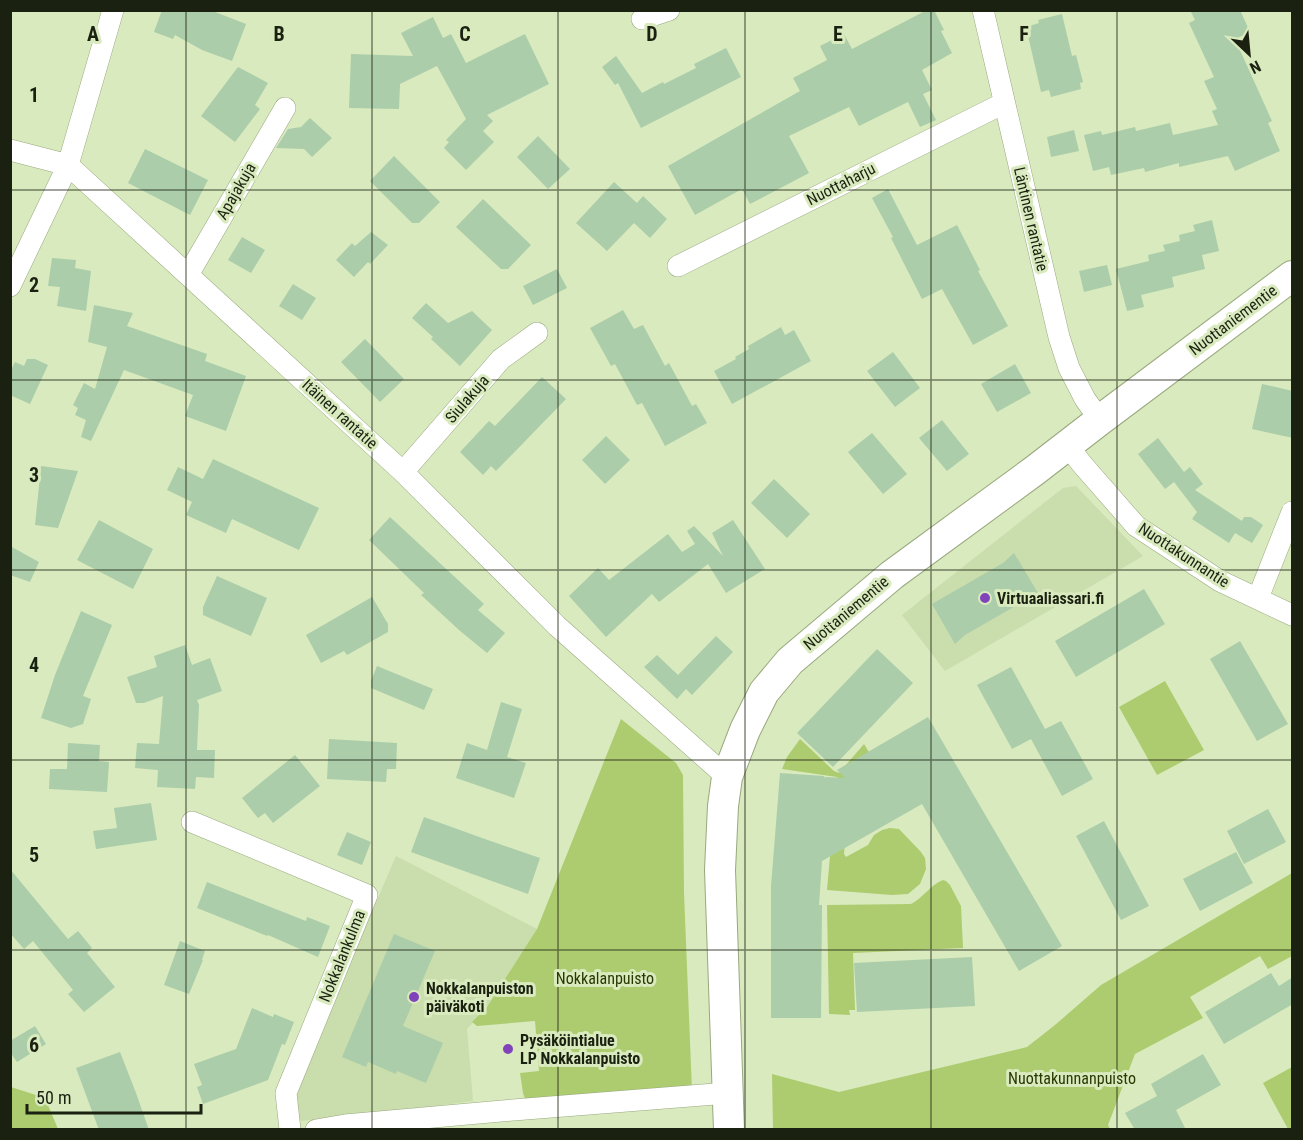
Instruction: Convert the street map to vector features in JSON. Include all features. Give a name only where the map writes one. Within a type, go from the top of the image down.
[{"type":"main road","name":"Nuottaniementie","points":[[729,1130],[720,870],[723,806],[727,777],[745,730],[764,692],[790,661],[892,575],[1293,276]]},
{"type":"street","points":[[10,285],[68,165],[113,10]]},
{"type":"street","points":[[642,19],[669,10]]},
{"type":"street","name":"Läntinen rantatie","points":[[983,10],[1059,337],[1068,368],[1100,420]]},
{"type":"street","name":"Nuottaharju","points":[[678,266],[1004,103]]},
{"type":"street","name":"Apajakuja","points":[[188,275],[285,108]]},
{"type":"street","points":[[10,150],[68,165]]},
{"type":"street","name":"Itäinen rantatie","points":[[68,165],[403,472],[557,626],[727,777]]},
{"type":"street","name":"Siulakuja","points":[[403,472],[501,359],[537,333]]},
{"type":"street","name":"Nuottakunnantie","points":[[1068,446],[1137,526],[1220,581],[1293,615]]},
{"type":"street","points":[[1258,598],[1293,512]]},
{"type":"street","name":"Nokkalankulma","points":[[192,822],[367,894],[286,1093],[290,1130]]},
{"type":"street","points":[[316,1130],[345,1125],[728,1093]]},
{"type":"shaded area","points":[[1076,486],[1143,556],[945,671],[902,615],[1063,488]]},
{"type":"shaded area","name":"Nokkalanpuiston päiväkoti","points":[[396,856],[537,929],[487,1007],[467,1029],[473,1101],[350,1117],[299,1121],[296,1100],[302,1074]]},
{"type":"green space","points":[[1165,681],[1204,750],[1157,775],[1119,707]]},
{"type":"green space","name":"Nokkalanpuisto","points":[[621,719],[676,763],[683,775],[684,893],[692,1091],[525,1099],[520,1073],[539,1071],[535,1021],[477,1026],[472,1022],[487,1007],[537,929]]},
{"type":"green space","points":[[800,739],[839,773],[864,744],[873,759],[850,771],[844,854],[846,857],[868,845],[874,835],[882,830],[899,829],[925,858],[926,869],[920,884],[908,894],[827,890],[837,777],[782,769],[787,757]]},
{"type":"green space","name":"Nuottakunnanpuisto","points":[[1292,873],[1292,956],[1268,969],[1260,956],[1190,997],[1203,1018],[1135,1054],[1108,1125],[1110,1129],[773,1129],[772,1074],[839,1092],[1027,1047],[1101,985]]},
{"type":"green space","points":[[943,880],[950,885],[961,906],[963,948],[853,953],[855,1010],[849,1010],[850,1015],[829,1014],[827,905],[911,904]]},
{"type":"green space","points":[[1292,1067],[1292,1129],[1288,1129],[1263,1083]]},
{"type":"green space","points":[[11,1087],[45,1098],[58,1129],[11,1129]]},
{"type":"building","points":[[162,10],[210,10],[246,24],[232,61],[202,50],[175,35],[173,39],[154,32]]},
{"type":"building","points":[[927,10],[934,10],[952,53],[922,70],[932,90],[923,94],[936,120],[920,127],[908,102],[859,126],[849,107],[789,136],[809,173],[750,204],[742,189],[695,215],[668,166],[800,91],[793,78],[827,60],[820,46],[844,34],[852,49]]},
{"type":"building","points":[[1190,10],[1240,10],[1250,32],[1235,39],[1272,121],[1268,123],[1280,151],[1235,171],[1228,156],[1179,167],[1179,163],[1145,172],[1144,168],[1111,175],[1109,167],[1093,171],[1084,135],[1101,131],[1102,135],[1135,127],[1136,131],[1170,123],[1173,135],[1218,125],[1212,111],[1217,109],[1204,81],[1214,77],[1189,23],[1195,20]]},
{"type":"building","points":[[1062,14],[1072,56],[1076,55],[1083,82],[1080,83],[1081,89],[1051,97],[1049,90],[1041,92],[1026,27],[1039,23],[1038,20]]},
{"type":"building","points":[[433,17],[443,38],[451,34],[466,63],[525,34],[549,84],[487,115],[493,121],[483,131],[494,142],[466,170],[444,148],[449,142],[446,140],[466,119],[437,66],[400,84],[399,109],[349,108],[351,54],[413,56],[401,33]]},
{"type":"building","points":[[726,48],[741,77],[641,128],[618,83],[615,85],[602,67],[616,56],[642,93],[696,68],[694,64]]},
{"type":"building","points":[[238,67],[268,83],[255,105],[260,109],[235,142],[201,116]]},
{"type":"building","points":[[310,118],[332,138],[312,157],[304,149],[276,148],[288,129],[301,127]]},
{"type":"building","points":[[1074,130],[1079,151],[1051,157],[1047,137]]},
{"type":"building","points":[[538,136],[570,169],[548,189],[517,157]]},
{"type":"building","points":[[145,149],[208,180],[190,215],[128,183]]},
{"type":"building","points":[[394,156],[440,202],[419,223],[412,223],[370,181]]},
{"type":"building","points":[[614,182],[637,203],[643,196],[667,219],[650,238],[634,223],[607,251],[576,223]]},
{"type":"building","points":[[888,189],[917,245],[957,225],[980,270],[978,271],[1008,326],[973,345],[942,289],[922,299],[872,198]]},
{"type":"building","points":[[483,199],[531,245],[508,269],[501,269],[456,227]]},
{"type":"building","points":[[1212,220],[1219,251],[1202,255],[1205,269],[1172,277],[1174,287],[1141,295],[1144,307],[1127,311],[1116,269],[1149,261],[1148,255],[1165,251],[1163,245],[1180,241],[1179,235],[1195,231],[1193,225]]},
{"type":"building","points":[[371,232],[388,245],[354,277],[336,260],[352,243],[355,246]]},
{"type":"building","points":[[242,237],[265,250],[251,273],[228,260]]},
{"type":"building","points":[[52,258],[76,260],[75,268],[91,271],[86,311],[57,306],[60,287],[48,286]]},
{"type":"building","points":[[1107,265],[1112,285],[1084,292],[1079,271]]},
{"type":"building","points":[[557,269],[567,288],[533,305],[523,286]]},
{"type":"building","points":[[293,284],[316,298],[302,320],[279,306]]},
{"type":"building","points":[[426,303],[448,323],[472,311],[492,330],[460,366],[412,318]]},
{"type":"building","points":[[94,305],[133,313],[127,326],[207,354],[205,361],[246,376],[226,431],[185,416],[193,395],[124,370],[91,441],[81,437],[86,420],[75,415],[78,408],[73,405],[84,383],[95,389],[107,347],[88,342]]},
{"type":"building","points":[[623,310],[634,329],[643,325],[665,366],[669,363],[692,406],[696,404],[707,423],[665,446],[642,403],[637,405],[615,364],[611,366],[590,328]]},
{"type":"building","points":[[781,327],[785,335],[794,330],[811,361],[732,404],[714,371],[736,359],[735,357],[749,349],[748,346]]},
{"type":"building","points":[[365,339],[404,379],[380,402],[341,362]]},
{"type":"building","points":[[893,352],[920,388],[895,407],[867,371]]},
{"type":"building","points":[[27,359],[35,359],[48,365],[30,404],[10,395],[10,372],[15,362],[24,366]]},
{"type":"building","points":[[1015,364],[1031,393],[997,412],[981,384]]},
{"type":"building","points":[[542,377],[566,399],[496,471],[491,466],[483,475],[460,452],[489,421],[495,426]]},
{"type":"building","points":[[1262,384],[1293,391],[1293,438],[1252,429]]},
{"type":"building","points":[[942,420],[969,454],[947,471],[919,438]]},
{"type":"building","points":[[872,433],[907,474],[883,494],[848,452]]},
{"type":"building","points":[[606,436],[630,460],[605,484],[582,460]]},
{"type":"building","points":[[1158,438],[1184,472],[1190,467],[1203,484],[1195,490],[1242,521],[1244,517],[1251,517],[1263,525],[1252,543],[1235,533],[1229,543],[1192,519],[1197,512],[1174,482],[1165,489],[1138,454]]},
{"type":"building","points":[[213,459],[319,508],[299,550],[232,519],[226,533],[186,515],[192,502],[167,490],[178,467],[203,479]]},
{"type":"building","points":[[41,466],[78,471],[58,528],[35,525]]},
{"type":"building","points":[[774,479],[810,514],[787,538],[751,503]]},
{"type":"building","points":[[390,517],[484,604],[478,610],[505,633],[487,653],[421,595],[424,593],[369,540]]},
{"type":"building","points":[[99,520],[153,549],[133,589],[77,560]]},
{"type":"building","points":[[733,520],[765,569],[726,593],[708,564],[659,602],[652,594],[606,637],[569,596],[598,568],[609,580],[668,534],[682,552],[695,544],[687,531],[694,526],[723,556],[712,533]]},
{"type":"building","points":[[10,546],[39,562],[30,582],[10,575]]},
{"type":"building","name":"Virtuaaliassari.fi","points":[[1014,553],[1038,593],[965,635],[955,644],[932,604],[1003,563]]},
{"type":"building","points":[[217,576],[267,598],[251,636],[203,615],[203,607]]},
{"type":"building","points":[[1144,589],[1165,624],[1076,677],[1055,641]]},
{"type":"building","points":[[372,597],[388,624],[388,632],[347,655],[344,651],[321,663],[306,635]]},
{"type":"building","points":[[81,611],[112,625],[83,696],[91,699],[83,724],[71,728],[41,718],[55,675]]},
{"type":"building","points":[[716,636],[733,652],[692,695],[686,689],[677,699],[644,667],[657,655],[678,675]]},
{"type":"building","points":[[1240,641],[1288,724],[1257,741],[1210,659]]},
{"type":"building","points":[[185,645],[192,665],[210,658],[222,691],[197,700],[199,705],[197,750],[215,750],[214,778],[196,777],[195,789],[157,787],[158,770],[135,768],[137,743],[159,744],[163,696],[144,703],[136,703],[127,677],[157,667],[154,656]]},
{"type":"building","points":[[877,649],[913,683],[833,767],[797,733]]},
{"type":"building","points":[[377,666],[433,689],[424,710],[371,688],[371,681]]},
{"type":"building","points":[[1011,667],[1045,729],[1061,721],[1093,779],[1062,796],[1031,739],[1012,749],[977,685]]},
{"type":"building","points":[[501,702],[522,709],[507,757],[526,763],[514,798],[456,778],[467,743],[487,750]]},
{"type":"building","points":[[928,717],[1062,946],[1019,971],[922,804],[822,861],[819,905],[822,905],[821,1018],[771,1018],[771,886],[780,773],[845,778],[837,770]]},
{"type":"building","points":[[329,739],[397,743],[396,769],[387,769],[386,782],[327,779]]},
{"type":"building","points":[[68,743],[100,745],[99,761],[109,762],[107,792],[49,789],[50,769],[67,769]]},
{"type":"building","points":[[295,755],[320,786],[273,823],[265,813],[258,818],[242,798]]},
{"type":"building","points":[[151,803],[157,840],[96,849],[93,831],[117,828],[114,808]]},
{"type":"building","points":[[1268,809],[1286,842],[1244,864],[1227,831]]},
{"type":"building","points":[[424,817],[540,858],[528,894],[411,852]]},
{"type":"building","points":[[1104,821],[1149,906],[1121,920],[1076,836]]},
{"type":"building","points":[[347,832],[371,842],[362,865],[337,855]]},
{"type":"building","points":[[1236,852],[1253,883],[1200,911],[1183,879]]},
{"type":"building","points":[[10,869],[68,939],[78,931],[92,948],[87,953],[115,987],[84,1012],[68,994],[73,990],[33,941],[24,949],[10,933]]},
{"type":"building","points":[[207,882],[306,921],[307,917],[330,926],[318,957],[197,908]]},
{"type":"building","points":[[394,934],[435,951],[403,1026],[443,1043],[426,1083],[368,1062],[366,1067],[342,1057]]},
{"type":"building","points":[[180,941],[205,951],[189,994],[164,985]]},
{"type":"building","points":[[972,957],[975,1006],[857,1012],[854,963]]},
{"type":"building","points":[[1271,973],[1279,986],[1293,977],[1293,1004],[1224,1044],[1205,1012]]},
{"type":"building","points":[[252,1008],[273,1017],[274,1014],[294,1022],[285,1045],[282,1044],[268,1080],[203,1104],[197,1087],[202,1085],[194,1064],[236,1049]]},
{"type":"building","points":[[35,1026],[46,1044],[17,1062],[10,1052],[10,1041]]},
{"type":"building","points":[[120,1052],[149,1130],[99,1130],[76,1068]]},
{"type":"building","points":[[1203,1054],[1221,1085],[1176,1110],[1186,1130],[1135,1130],[1125,1113],[1157,1096],[1151,1084]]},
{"type":"place","name":"Virtuaaliassari.fi","points":[[985,598]]},
{"type":"place","name":"Nokkalanpuiston päiväkoti","points":[[414,997]]},
{"type":"place","name":"Pysäköintialue LP Nokkalanpuisto","points":[[508,1049]]}]
